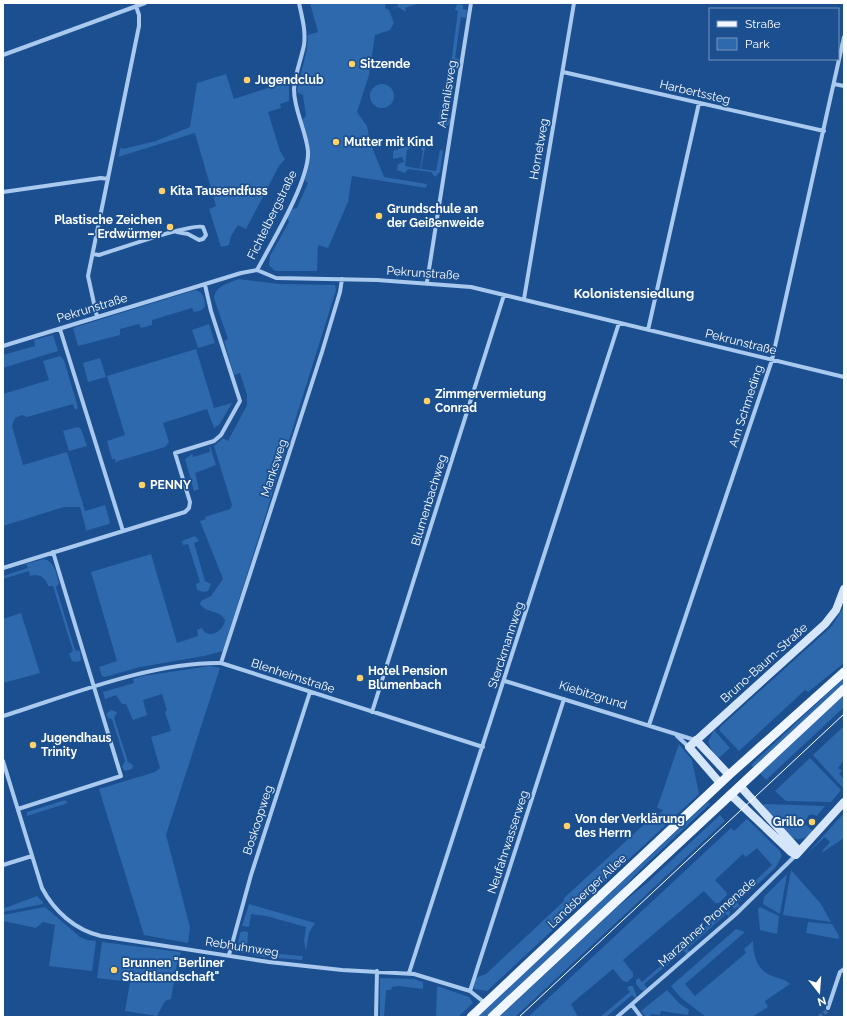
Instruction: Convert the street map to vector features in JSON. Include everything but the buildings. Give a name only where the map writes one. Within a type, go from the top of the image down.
[{"type":"main road","name":"Landsberger Allee","points":[[471,1017],[720,783],[844,672]]},
{"type":"main road","points":[[492,1017],[844,689]]},
{"type":"main road","points":[[729,775],[740,786]]},
{"type":"main road","points":[[720,783],[731,795]]},
{"type":"street","points":[[3,54],[145,3]]},
{"type":"street","name":"Fichtelbergstraße","points":[[257,270],[289,208],[307,166],[308,152],[299,121],[294,96],[295,78],[304,37],[299,3]]},
{"type":"street","name":"Amanlisweg","points":[[427,282],[471,3]]},
{"type":"street","name":"Hornetweg","points":[[524,299],[574,3]]},
{"type":"street","points":[[97,317],[88,276],[139,26],[139,15],[136,6]]},
{"type":"street","name":"Am Schmeding","points":[[649,725],[772,360],[844,38]]},
{"type":"street","name":"Harbertssteg","points":[[563,72],[824,131]]},
{"type":"street","points":[[834,84],[844,86]]},
{"type":"street","points":[[648,330],[700,103]]},
{"type":"street","points":[[3,192],[101,178],[108,179]]},
{"type":"street","points":[[93,254],[99,255],[177,232],[200,226],[203,227],[206,235],[203,239],[199,240],[188,234],[177,232]]},
{"type":"street","name":"Pekrunstraße","points":[[3,346],[241,273],[257,270],[276,278],[427,282],[471,287],[844,377]]},
{"type":"street","name":"Manksweg","points":[[221,663],[322,352],[340,292],[342,279]]},
{"type":"street","points":[[3,568],[185,512],[190,508],[190,502],[175,453],[214,441],[221,436],[240,401],[211,311],[205,285]]},
{"type":"street","name":"Blumenbachweg","points":[[372,712],[504,295]]},
{"type":"street","name":"Sterckmannweg","points":[[409,973],[505,681],[619,323]]},
{"type":"street","points":[[60,329],[123,531]]},
{"type":"street","points":[[18,809],[120,777],[53,552]]},
{"type":"street","name":"Bruno-Baum-Straße","points":[[689,747],[824,624],[836,610],[844,589]]},
{"type":"street","name":"Blenheimstraße","points":[[3,716],[143,673],[221,663],[483,747]]},
{"type":"street","name":"Kiebitzgrund","points":[[505,681],[696,740],[729,775]]},
{"type":"street","name":"Boskoopweg","points":[[229,955],[252,875],[310,692]]},
{"type":"street","name":"Neufahrwasserweg","points":[[470,991],[564,699]]},
{"type":"street","name":"Kiebitzgrund","points":[[673,733],[689,747],[720,783]]},
{"type":"street","points":[[3,761],[32,856],[3,865]]},
{"type":"street","points":[[740,786],[798,853]]},
{"type":"street","points":[[731,795],[791,852],[798,853]]},
{"type":"street","name":"Marzahner Promenade","points":[[617,1017],[736,914],[798,853],[844,802]]},
{"type":"street","name":"Rebhuhnweg","points":[[32,856],[45,895],[62,914],[83,930],[104,936],[269,962],[409,973],[470,991],[485,1003]]},
{"type":"street","points":[[828,1008],[840,972],[844,969]]},
{"type":"street","points":[[376,1017],[377,971]]},
{"type":"street","points":[[632,1005],[642,1017]]},
{"type":"green space","points":[[310,3],[386,3],[385,8],[389,10],[394,23],[390,30],[375,35],[369,75],[357,112],[367,126],[370,142],[384,177],[427,184],[426,188],[352,176],[348,202],[328,248],[318,245],[317,271],[275,271],[269,265],[270,256],[289,222],[287,217],[292,209],[297,208],[308,183],[305,180],[309,164],[310,150],[302,120],[306,116],[303,95],[298,93],[297,90],[307,49],[308,35],[318,32]]},
{"type":"green space","points":[[397,3],[420,3],[405,8],[406,12],[398,7],[389,10],[398,6]]},
{"type":"green space","points":[[457,4],[463,5],[463,9],[467,10],[466,18],[461,17],[455,58],[459,59],[458,65],[454,65],[446,119],[450,119],[450,123],[444,128],[439,123],[440,109],[445,110],[458,11],[455,10]]},
{"type":"green space","points":[[226,74],[234,99],[289,81],[289,101],[280,104],[281,108],[268,112],[280,151],[285,159],[279,166],[246,229],[238,225],[231,236],[229,245],[221,247],[209,209],[216,206],[195,133],[118,157],[121,147],[123,149],[156,141],[190,127],[197,83]]},
{"type":"green space","points":[[382,84],[387,85],[393,91],[393,101],[387,107],[382,108],[377,107],[371,101],[370,96],[371,91],[377,85]]},
{"type":"green space","points":[[430,139],[430,146],[425,148],[421,169],[436,171],[440,150],[443,150],[440,172],[435,177],[431,172],[408,169],[405,173],[397,170],[398,164],[404,162],[402,157],[393,159],[393,151],[412,144],[413,146],[407,150],[405,166],[420,169],[423,151],[419,146],[419,143]]},
{"type":"green space","points":[[238,279],[280,284],[335,285],[336,290],[223,651],[204,656],[140,667],[105,677],[102,676],[99,667],[117,661],[91,572],[151,554],[177,643],[198,636],[197,630],[202,628],[208,634],[215,633],[222,628],[224,624],[225,620],[220,614],[206,609],[200,604],[201,601],[211,596],[223,579],[200,521],[206,519],[205,517],[230,509],[232,505],[214,446],[223,438],[228,441],[247,405],[247,395],[240,373],[234,375],[224,341],[228,339],[214,298],[217,290]]},
{"type":"green space","points":[[195,290],[200,292],[204,298],[205,306],[202,310],[194,312],[192,308],[152,320],[152,325],[141,328],[139,324],[120,329],[120,335],[78,346],[73,328]]},
{"type":"green space","points":[[209,324],[215,343],[198,348],[192,330]]},
{"type":"green space","points":[[53,335],[58,351],[3,368],[3,355],[35,346],[34,340]]},
{"type":"green space","points":[[196,349],[214,408],[232,403],[219,425],[214,428],[207,409],[163,423],[169,442],[165,447],[118,461],[116,463],[115,459],[112,459],[107,441],[125,435],[107,376]]},
{"type":"green space","points":[[60,356],[64,360],[78,408],[75,410],[73,404],[27,417],[22,415],[15,418],[12,426],[23,465],[67,452],[85,511],[105,505],[110,522],[109,524],[85,531],[86,529],[80,507],[64,507],[3,526],[3,394],[49,380],[43,361]]},
{"type":"green space","points":[[100,358],[106,377],[88,382],[83,363]]},
{"type":"green space","points":[[78,427],[81,429],[87,446],[69,451],[63,431]]},
{"type":"green space","points":[[210,446],[216,465],[195,473],[199,489],[194,491],[185,459],[192,454],[193,457],[210,452]]},
{"type":"green space","points":[[195,536],[199,541],[194,543],[205,581],[211,584],[208,591],[204,592],[197,590],[196,584],[200,582],[188,544],[183,545],[182,541]]},
{"type":"green space","points":[[44,559],[48,560],[53,565],[56,572],[59,583],[56,587],[75,650],[80,651],[81,660],[78,662],[72,661],[69,654],[73,651],[53,586],[48,586],[42,577],[36,575],[30,576],[29,571],[3,579],[3,576],[28,568],[26,564]]},
{"type":"green space","points":[[844,606],[844,663],[808,692],[805,690],[739,751],[719,730],[720,727],[832,626]]},
{"type":"green space","points":[[21,613],[40,673],[3,683],[3,619]]},
{"type":"green space","points":[[210,666],[220,668],[166,835],[190,927],[188,943],[144,935],[99,789],[155,772],[160,768],[151,737],[171,731],[165,712],[167,710],[162,694],[143,700],[147,715],[133,720],[126,704],[122,704],[116,695],[105,699],[103,692],[134,683],[133,679],[143,676]]},
{"type":"green space","points":[[844,678],[844,684],[754,768],[751,765]]},
{"type":"green space","points":[[844,695],[844,707],[766,780],[760,773]]},
{"type":"green space","points":[[111,710],[117,712],[114,718],[128,762],[133,765],[132,769],[125,771],[122,767],[125,761],[112,719],[108,718],[106,714]]},
{"type":"green space","points":[[844,726],[844,760],[838,768],[842,771],[839,774],[844,779],[843,788],[813,755]]},
{"type":"green space","points":[[714,730],[730,748],[719,758],[713,753],[708,742]]},
{"type":"green space","points":[[679,744],[692,760],[699,794],[487,991],[474,989],[473,984],[475,978],[486,974],[564,901],[564,898],[650,819],[653,820],[663,810],[657,808]]},
{"type":"green space","points":[[810,758],[841,790],[831,802],[786,801],[775,791]]},
{"type":"green space","points":[[65,800],[68,803],[27,816],[27,812]]},
{"type":"green space","points":[[708,802],[710,804],[636,874],[616,896],[487,1017],[476,1017]]},
{"type":"green space","points":[[764,804],[825,806],[817,816],[811,814],[808,816],[804,823],[813,831],[806,837],[797,839],[791,838],[763,806]]},
{"type":"green space","points":[[844,813],[844,838],[823,852],[822,851],[830,842],[825,837],[806,855]]},
{"type":"green space","points":[[720,815],[725,821],[515,1017],[499,1017],[616,908],[647,883]]},
{"type":"green space","points":[[747,819],[780,851],[782,856],[775,868],[737,903],[740,906],[734,909],[730,903],[730,899],[732,897],[735,900],[772,865],[757,848],[746,857],[743,854],[715,880],[727,893],[727,895],[719,903],[715,903],[704,891],[623,960],[633,973],[633,977],[627,982],[623,981],[613,969],[571,1004],[578,1017],[528,1017],[731,828],[734,831]]},
{"type":"green space","points":[[791,870],[821,904],[831,922],[783,915]]},
{"type":"green space","points":[[787,874],[780,914],[763,904],[764,897]]},
{"type":"green space","points":[[37,896],[43,904],[3,912],[3,903],[5,908]]},
{"type":"green space","points":[[249,904],[315,923],[309,933],[306,951],[304,941],[306,927],[266,916],[251,914],[249,927],[242,926]]},
{"type":"green space","points":[[45,907],[80,937],[87,940],[96,941],[92,971],[49,966],[55,925],[43,922],[36,928],[3,921],[3,915]]},
{"type":"green space","points":[[726,907],[730,912],[729,917],[726,914],[687,949],[690,952],[687,954],[684,951],[644,984],[647,988],[644,991],[640,989],[636,984],[636,980],[639,978],[642,982],[724,911],[721,908]]},
{"type":"green space","points":[[760,907],[779,916],[777,934],[760,930],[758,909]]},
{"type":"green space","points":[[808,922],[832,924],[839,936],[838,939],[806,933]]},
{"type":"green space","points":[[736,929],[745,932],[685,984],[695,996],[746,953],[744,949],[753,941],[755,958],[764,972],[790,984],[765,1001],[768,1007],[752,1017],[706,1017],[680,997],[671,986]]},
{"type":"green space","points":[[243,931],[248,932],[247,951],[303,956],[302,960],[264,957],[240,952],[237,948],[240,933]]},
{"type":"green space","points":[[102,942],[181,952],[177,963],[171,999],[165,1001],[157,1016],[125,1011],[130,982],[97,978]]},
{"type":"green space","points":[[380,978],[414,979],[423,982],[423,989],[398,986],[392,987],[391,990],[386,990],[384,1017],[380,1017]]},
{"type":"green space","points":[[437,986],[469,997],[473,1003],[458,1017],[436,1017]]},
{"type":"green space","points":[[629,986],[633,986],[637,997],[635,998],[632,995],[606,1017],[600,1017],[630,992],[627,988]]},
{"type":"green space","points":[[667,990],[679,1003],[689,1010],[688,1015],[661,1011],[660,1015],[651,1014],[650,1017],[646,1017],[641,1011]]},
{"type":"tunnel","points":[[819,1017],[827,1011],[828,1008]]},
{"type":"tram line","points":[[519,1017],[844,714]]},
{"type":"place","name":"Sitzende","points":[[352,64]]},
{"type":"place","name":"Jugendclub","points":[[247,80]]},
{"type":"place","name":"Mutter mit Kind","points":[[336,142]]},
{"type":"place","name":"Kita Tausendfuss","points":[[162,191]]},
{"type":"place","name":"Grundschule an der Geißenweide","points":[[379,216]]},
{"type":"place","name":"Plastische Zeichen – Erdwürmer","points":[[170,227]]},
{"type":"place","name":"Zimmervermietung Conrad","points":[[427,401]]},
{"type":"place","name":"PENNY","points":[[142,485]]},
{"type":"place","name":"Hotel Pension Blumenbach","points":[[360,678]]},
{"type":"place","name":"Jugendhaus Trinity","points":[[33,745]]},
{"type":"place","name":"Grillo","points":[[812,822]]},
{"type":"place","name":"Von der Verklärung des Herrn","points":[[567,826]]},
{"type":"place","name":"Brunnen \"Berliner Stadtlandschaft\"","points":[[114,970]]},
{"type":"district","name":"Kolonistensiedlung","points":[[634,293]]}]
